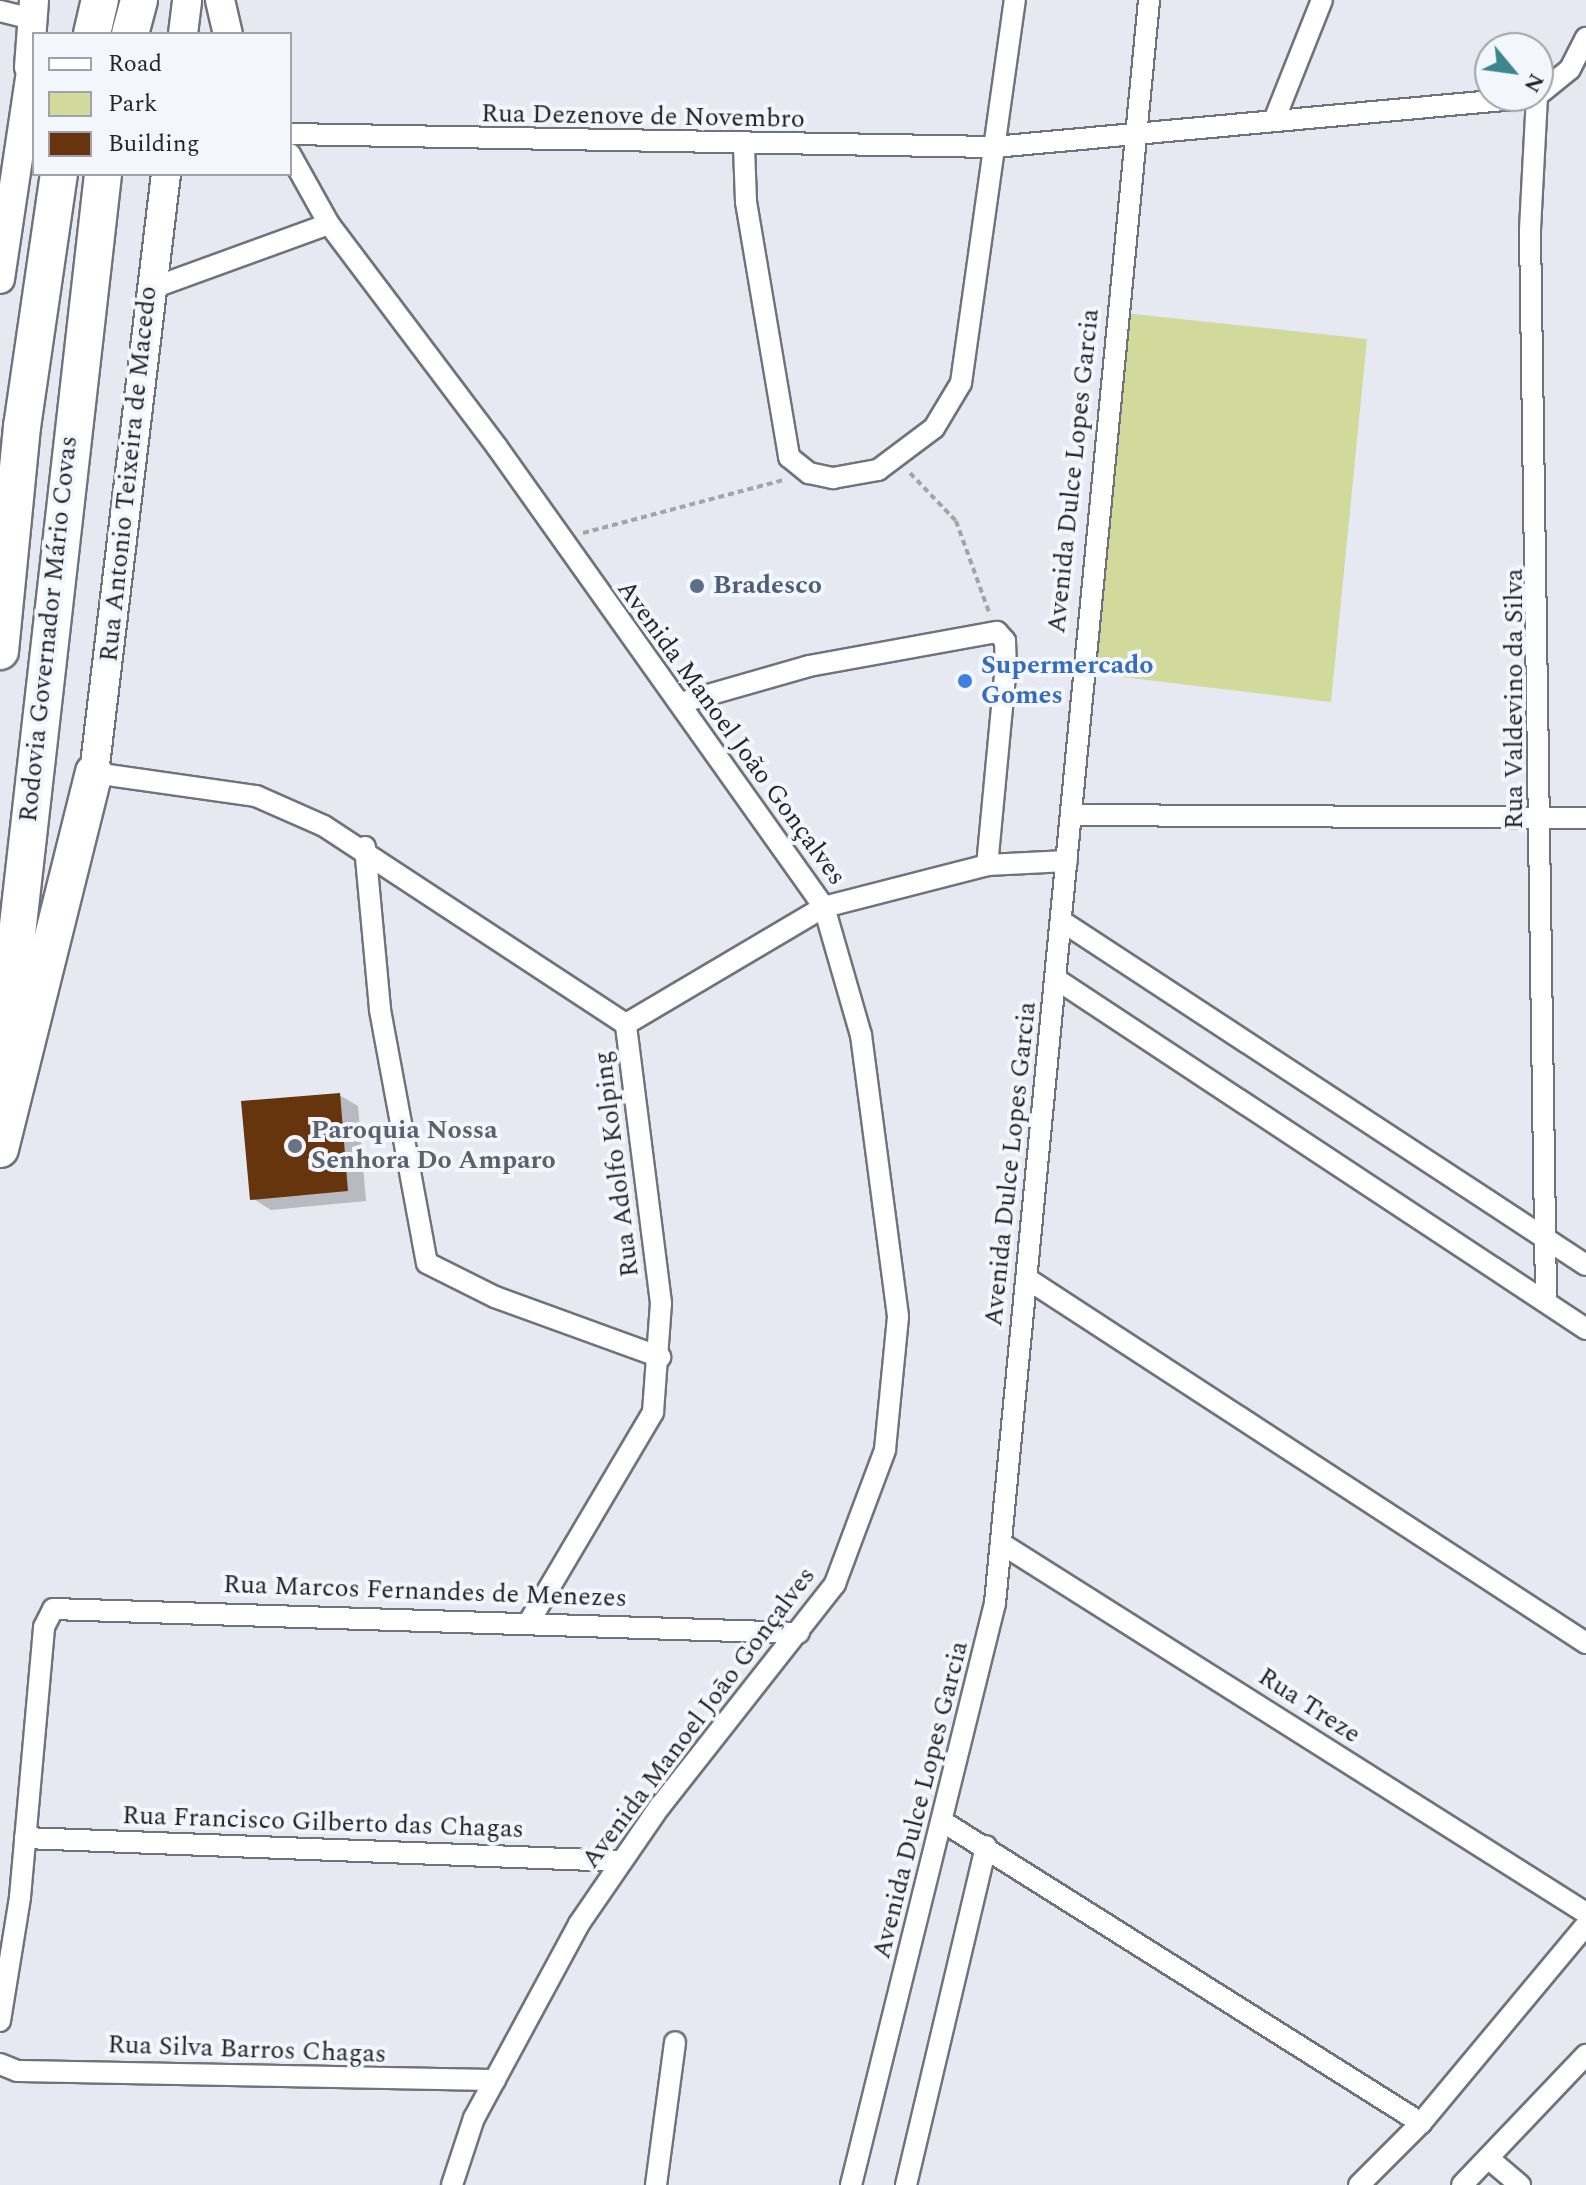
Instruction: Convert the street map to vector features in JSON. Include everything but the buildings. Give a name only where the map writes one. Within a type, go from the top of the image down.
[{"type":"highway","name":"Rodovia Governador Mário Covas","points":[[0,651],[22,427],[59,176]]},
{"type":"highway","name":"Rodovia Governador Mário Covas","points":[[0,1084],[103,176]]},
{"type":"highway","points":[[0,1149],[94,773]]},
{"type":"street","points":[[183,32],[187,0]]},
{"type":"street","points":[[220,0],[228,32]]},
{"type":"street","points":[[744,147],[780,427],[789,457],[809,473],[849,477],[897,460],[934,428],[961,383],[1015,0]]},
{"type":"street","name":"Avenida Dulce Lopes Garcia","points":[[851,2185],[945,1823],[1002,1544],[1149,0]]},
{"type":"street","points":[[1275,118],[1322,0]]},
{"type":"street","points":[[0,11],[38,13]]},
{"type":"street","points":[[1554,82],[1570,69],[1586,38]]},
{"type":"street","points":[[0,279],[32,60]]},
{"type":"street","name":"Rua Dezenove de Novembro","points":[[292,134],[744,147],[994,147],[1474,101]]},
{"type":"street","name":"Rua Valdevino da Silva","points":[[1536,112],[1530,231],[1543,820],[1549,1240],[1546,1302]]},
{"type":"street","name":"Avenida Manoel João Gonçalves","points":[[292,158],[329,224],[562,539],[824,907],[861,1035],[893,1258],[897,1367],[885,1450],[857,1541],[799,1633],[619,1861],[495,2080],[452,2185]]},
{"type":"street","name":"Rua Antonio Teixeira de Macedo","points":[[94,773],[154,246],[166,176]]},
{"type":"street","points":[[150,289],[329,224]]},
{"type":"street","points":[[154,246],[192,272]]},
{"type":"street","points":[[680,703],[809,666],[997,632],[1005,641],[1006,665],[987,865]]},
{"type":"street","name":"Rua Adolfo Kolping","points":[[94,773],[256,796],[365,847],[626,1024],[661,1303],[660,1357],[646,1430],[529,1622]]},
{"type":"street","points":[[1071,815],[1586,818]]},
{"type":"street","points":[[365,847],[380,1010],[427,1263],[495,1297],[660,1357]]},
{"type":"street","points":[[626,1024],[824,907],[987,865],[1067,861]]},
{"type":"street","points":[[1063,922],[1586,1265]]},
{"type":"street","points":[[1056,979],[1586,1329]]},
{"type":"street","points":[[1029,1280],[1586,1643]]},
{"type":"street","name":"Rua Treze","points":[[1002,1544],[1586,1913]]},
{"type":"street","name":"Rua Marcos Fernandes de Menezes","points":[[25,1838],[50,1611],[529,1622],[799,1633]]},
{"type":"street","points":[[945,1823],[986,1846],[1421,2123]]},
{"type":"street","points":[[0,2021],[25,1838]]},
{"type":"street","name":"Rua Francisco Gilberto das Chagas","points":[[25,1838],[619,1861]]},
{"type":"street","points":[[906,2185],[986,1846]]},
{"type":"street","points":[[1359,2185],[1421,2123],[1586,1925]]},
{"type":"street","points":[[656,2185],[675,2042]]},
{"type":"street","points":[[1462,2185],[1586,2055]]},
{"type":"street","name":"Rua Silva Barros Chagas","points":[[0,2064],[17,2071],[495,2080]]},
{"type":"street","points":[[1488,2158],[1520,2185]]},
{"type":"path","points":[[897,460],[956,521],[997,632]]},
{"type":"path","points":[[562,539],[809,473]]},
{"type":"green space","points":[[1124,313],[1367,339],[1331,702],[1089,673]]},
{"type":"place","name":"Bradesco","points":[[697,586]]},
{"type":"place","name":"Supermercado Gomes","points":[[965,681]]},
{"type":"place","name":"Paroquia Nossa Senhora Do Amparo","points":[[295,1146]]}]
